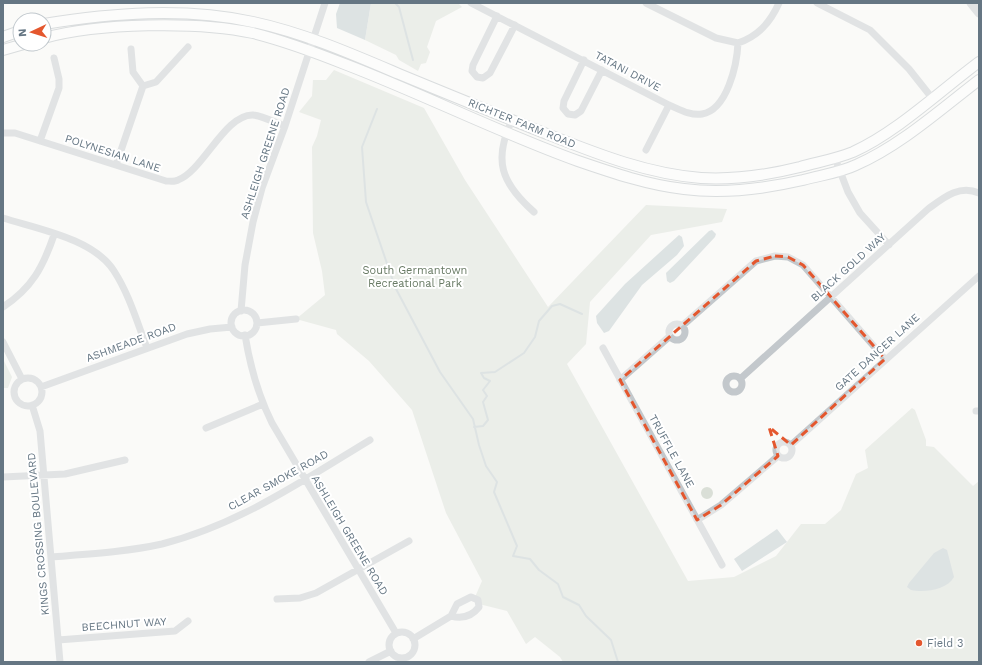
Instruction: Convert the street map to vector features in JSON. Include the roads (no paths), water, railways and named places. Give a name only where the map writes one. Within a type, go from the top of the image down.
[{"type":"main road","name":"RICHTER FARM ROAD","points":[[52,23],[98,16],[157,13],[202,15],[252,22],[314,39],[512,120],[628,165],[665,173],[702,178],[732,178],[778,172],[835,158],[854,151],[884,135],[979,62]]},
{"type":"main road","name":"RICHTER FARM ROAD","points":[[52,37],[97,29],[160,26],[208,28],[252,33],[310,50],[506,132],[628,178],[684,189],[737,191],[780,185],[840,171],[858,165],[888,148],[979,80]]},
{"type":"street","name":"ASHLEIGH GREENE ROAD","points":[[241,311],[245,265],[252,222],[262,188],[285,126],[325,3]]},
{"type":"street","name":"TATANI DRIVE","points":[[471,3],[669,104],[692,114],[709,112],[718,105],[732,77],[737,63],[738,43]]},
{"type":"street","points":[[646,3],[716,38],[738,43],[758,33],[768,22],[779,3]]},
{"type":"street","points":[[817,3],[870,30],[909,69],[932,98]]},
{"type":"street","points":[[970,3],[979,13]]},
{"type":"street","points":[[497,16],[473,65],[472,71],[476,77],[483,78],[490,73],[515,25]]},
{"type":"street","points":[[143,86],[156,82],[188,47]]},
{"type":"street","points":[[131,49],[133,72],[143,86]]},
{"type":"street","points":[[40,141],[59,88],[59,79],[54,58]]},
{"type":"street","points":[[584,60],[564,101],[564,108],[568,114],[575,115],[581,111],[602,70]]},
{"type":"street","points":[[116,165],[143,86]]},
{"type":"street","points":[[646,150],[669,104]]},
{"type":"street","name":"POLYNESIAN LANE","points":[[3,133],[15,134],[40,141],[166,181],[178,180],[188,174],[229,128],[242,117],[254,115],[285,126]]},
{"type":"street","points":[[512,120],[501,145],[502,161],[508,183],[516,196],[534,212]]},
{"type":"street","points":[[835,158],[848,192],[860,213],[889,245]]},
{"type":"street","name":"BLACK GOLD WAY","points":[[740,379],[928,209],[953,191],[974,191],[979,193]]},
{"type":"street","points":[[3,218],[85,245],[100,255],[114,270],[122,284],[146,348]]},
{"type":"street","points":[[3,307],[32,282],[41,269],[54,234]]},
{"type":"street","points":[[682,326],[756,261],[775,256],[788,258],[803,265],[885,359]]},
{"type":"street","name":"GATE DANCER LANE","points":[[791,445],[979,276]]},
{"type":"street","points":[[241,311],[251,312],[257,323],[254,331],[245,336],[236,334],[232,327],[232,320],[235,314],[241,311]]},
{"type":"street","points":[[257,323],[296,319]]},
{"type":"street","points":[[670,336],[669,332],[671,326],[677,324],[682,326]]},
{"type":"street","points":[[670,336],[676,340],[682,338],[684,332],[682,326]]},
{"type":"street","name":"ASHMEADE ROAD","points":[[41,387],[146,348],[204,330],[232,327]]},
{"type":"street","name":"ASHLEIGH GREENE ROAD","points":[[245,336],[249,360],[263,404],[304,480],[396,634]]},
{"type":"street","points":[[620,380],[670,336]]},
{"type":"street","points":[[3,342],[22,379]]},
{"type":"street","name":"TRUFFLE LANE","points":[[602,348],[722,565]]},
{"type":"street","points":[[31,378],[41,387],[39,400],[32,405],[23,405],[16,399],[14,390],[18,382],[22,379],[31,378]]},
{"type":"street","points":[[206,428],[263,404]]},
{"type":"street","name":"KINGS CROSSING BOULEVARD","points":[[32,405],[40,431],[60,662]]},
{"type":"street","name":"CLEAR SMOKE ROAD","points":[[51,557],[120,551],[162,544],[184,537],[239,516],[304,480],[370,440]]},
{"type":"street","name":"GATE DANCER LANE","points":[[778,456],[776,448],[780,444],[785,442],[791,445]]},
{"type":"street","name":"GATE DANCER LANE","points":[[778,456],[782,458],[789,457],[792,452],[791,445]]},
{"type":"street","name":"GATE DANCER LANE","points":[[697,520],[721,505],[778,456]]},
{"type":"street","points":[[3,477],[65,474],[125,460]]},
{"type":"street","points":[[277,599],[300,598],[316,593],[410,541]]},
{"type":"street","points":[[413,638],[451,616]]},
{"type":"street","name":"BEECHNUT WAY","points":[[58,640],[175,631],[188,621]]},
{"type":"street","points":[[408,633],[413,638],[415,647],[408,659],[396,656],[391,651],[390,639],[396,634],[408,633]]},
{"type":"street","points":[[369,662],[391,651]]},
{"type":"waterway","points":[[395,3],[399,7],[413,60]]},
{"type":"waterway","points":[[377,109],[362,147],[366,202],[395,287],[440,372],[473,419],[486,466],[497,482],[494,492],[517,546],[513,556],[530,559],[539,570],[558,584],[563,597],[579,605],[586,616],[611,640],[618,662]]},
{"type":"waterway","points":[[474,427],[483,426],[488,420],[483,402],[487,396],[483,390],[490,381],[484,378],[481,373],[495,372],[524,353],[535,337],[539,321],[552,306],[560,304],[582,314]]},
{"type":"place","name":"Field 3","points":[[919,643]]},
{"type":"park label","name":"South Germantown Recreational Park","points":[[415,276]]}]
